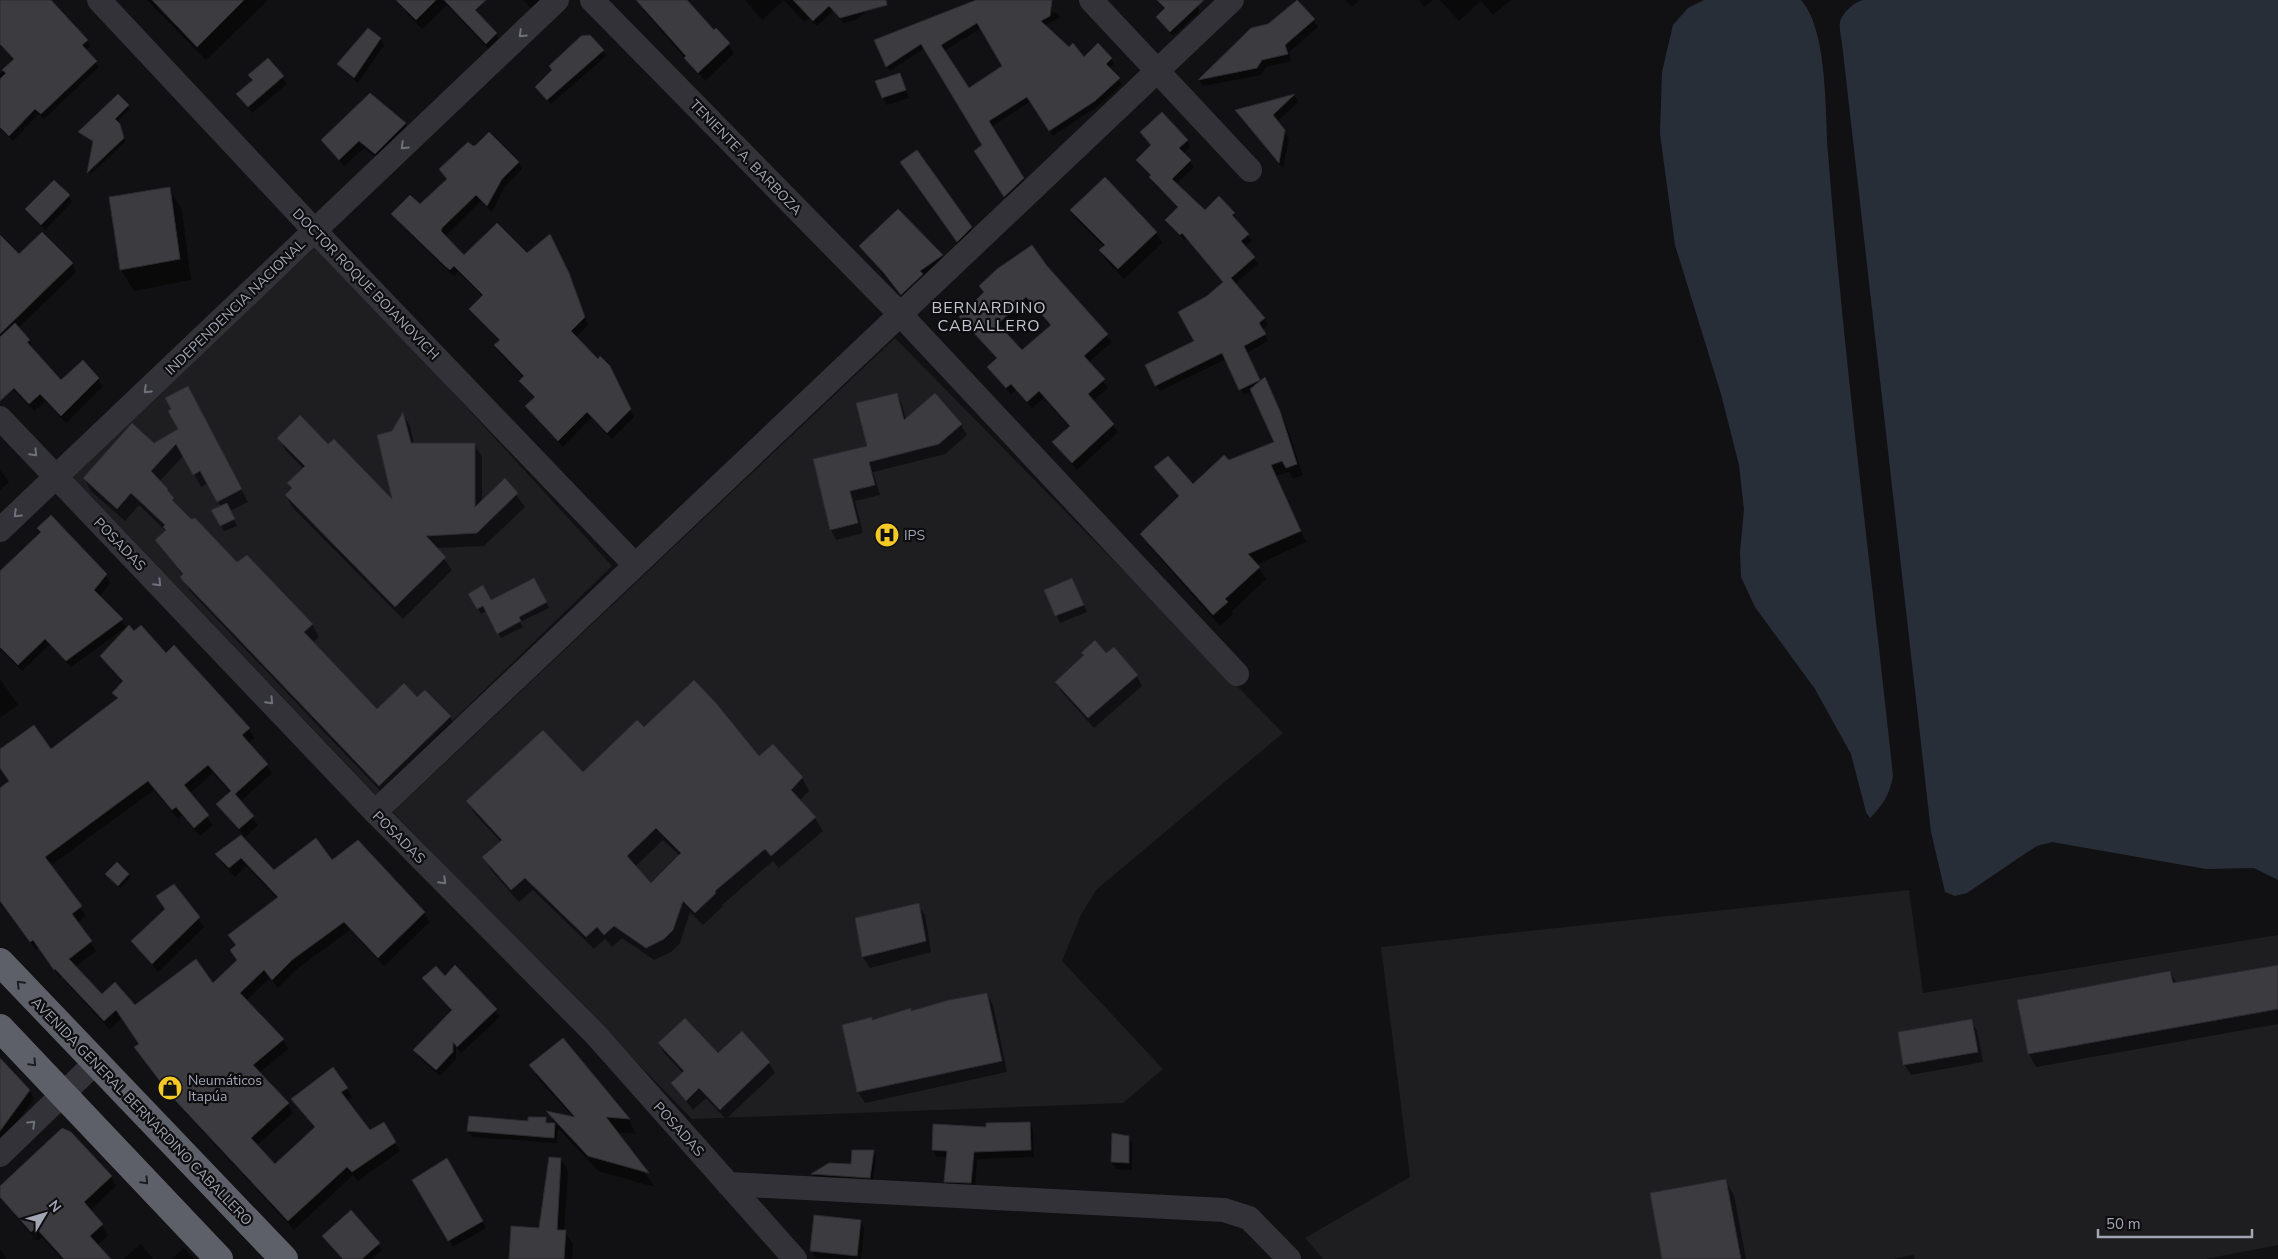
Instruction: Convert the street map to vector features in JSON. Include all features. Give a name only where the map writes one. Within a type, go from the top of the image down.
[{"type":"highway","name":"AVENIDA GENERAL BERNARDINO CABALLERO","points":[[0,962],[284,1259]]},
{"type":"highway","points":[[0,1028],[219,1259]]},
{"type":"street","name":"DOCTOR ROQUE BOJANOVICH","points":[[100,0],[315,231],[635,565]]},
{"type":"street","name":"INDEPENDENCIA NACIONAL","points":[[0,530],[557,0]]},
{"type":"street","name":"TENIENTE A. BARBOZA","points":[[592,0],[900,314],[1237,674]]},
{"type":"street","points":[[1091,0],[1250,170]]},
{"type":"street","points":[[374,812],[1232,0]]},
{"type":"street","name":"POSADAS","points":[[0,418],[374,812],[596,1035],[796,1259]]},
{"type":"street","points":[[0,1154],[96,1062]]},
{"type":"street","points":[[728,1184],[1224,1210],[1249,1218],[1290,1259]]},
{"type":"shaded area","points":[[1704,0],[1801,0],[1810,14],[1821,51],[1834,231],[1893,776],[1885,799],[1870,818],[1866,812],[1851,754],[1815,689],[1755,607],[1741,577],[1740,552],[1744,509],[1739,465],[1721,394],[1675,245],[1660,134],[1662,72],[1673,25],[1688,8]]},
{"type":"shaded area","points":[[1864,0],[2278,0],[2278,880],[2254,868],[2206,869],[2052,842],[2037,846],[1967,893],[1955,896],[1945,892],[1931,832],[1840,29],[1841,19],[1846,11]]},
{"type":"shaded area","points":[[318,245],[612,566],[376,795],[70,474]]},
{"type":"shaded area","name":"IPS","points":[[895,338],[1283,733],[1096,890],[1081,915],[1062,961],[1163,1069],[1123,1103],[692,1119],[393,812]]},
{"type":"shaded area","points":[[1909,890],[1923,993],[2278,935],[2278,1245],[2206,1259],[1323,1259],[1305,1238],[1410,1177],[1381,947]]},
{"type":"building","points":[[0,0],[51,0],[88,40],[82,45],[97,61],[41,114],[35,109],[9,136],[0,127],[0,79],[6,73],[2,70],[14,59],[0,44]]},
{"type":"building","points":[[152,0],[244,0],[197,47]]},
{"type":"building","points":[[396,0],[436,0],[416,20]]},
{"type":"building","points":[[444,0],[486,0],[475,10],[497,33],[486,44]]},
{"type":"building","points":[[636,0],[687,0],[714,30],[716,28],[730,43],[698,73],[684,58],[686,56]]},
{"type":"building","points":[[793,0],[886,0],[887,5],[840,18],[829,6],[813,21]]},
{"type":"building","points":[[976,0],[1052,0],[1050,16],[1041,21],[1069,47],[1073,43],[1084,57],[1098,43],[1112,58],[1106,64],[1120,78],[1095,101],[1049,131],[1027,97],[989,121],[1024,178],[1004,197],[974,151],[982,145],[921,44],[886,67],[874,40]],"holes":[[[977,23],[1002,66],[969,88],[941,45]]]},
{"type":"building","points":[[1157,0],[1204,0],[1170,32],[1156,17],[1165,8]]},
{"type":"building","points":[[1297,0],[1315,19],[1285,45],[1288,54],[1262,60],[1257,68],[1198,80],[1251,28],[1268,24]]},
{"type":"building","points":[[368,28],[381,38],[354,78],[337,64]]},
{"type":"building","points":[[590,35],[604,50],[547,100],[535,87],[552,70],[549,66],[581,36]]},
{"type":"building","points":[[268,58],[284,76],[248,107],[236,94],[253,80],[248,75]]},
{"type":"building","points":[[900,73],[906,90],[882,98],[875,81]]},
{"type":"building","points":[[370,93],[406,123],[375,154],[359,141],[339,160],[321,140]]},
{"type":"building","points":[[118,94],[129,105],[115,119],[120,124],[124,138],[87,173],[93,141],[78,132]]},
{"type":"building","points":[[1295,94],[1273,115],[1285,130],[1279,163],[1235,110]]},
{"type":"building","points":[[1162,112],[1188,140],[1179,148],[1191,160],[1172,179],[1205,210],[1219,196],[1235,213],[1232,215],[1249,234],[1241,241],[1255,257],[1231,278],[1265,318],[1259,323],[1266,334],[1244,346],[1260,380],[1239,390],[1222,353],[1155,386],[1145,365],[1194,341],[1178,312],[1207,296],[1223,282],[1182,233],[1180,235],[1165,220],[1178,207],[1149,177],[1151,175],[1136,160],[1151,145],[1140,132]]},
{"type":"building","points":[[489,132],[519,162],[502,179],[487,206],[476,195],[441,231],[464,255],[497,223],[527,253],[550,234],[569,273],[585,317],[571,331],[598,359],[600,356],[610,366],[631,409],[607,433],[587,412],[558,441],[525,406],[535,397],[519,381],[524,376],[494,345],[500,340],[469,309],[483,295],[454,266],[450,270],[445,266],[391,214],[410,195],[420,204],[447,179],[439,169],[468,142],[473,146],[476,145]]},
{"type":"building","points":[[917,150],[972,227],[957,242],[900,162]]},
{"type":"building","points":[[1105,177],[1157,232],[1118,269],[1099,250],[1105,245],[1070,210]]},
{"type":"building","points":[[54,180],[70,195],[41,225],[25,209]]},
{"type":"building","points":[[170,187],[180,259],[120,270],[109,197]]},
{"type":"building","points":[[898,209],[943,255],[920,271],[923,274],[901,295],[859,246]]},
{"type":"building","points":[[42,232],[73,263],[0,334],[0,235],[19,254]]},
{"type":"building","points":[[1032,245],[1047,266],[1108,334],[1084,356],[1105,379],[1088,394],[1114,424],[1072,463],[1052,442],[1070,426],[1039,391],[1027,402],[1011,384],[1006,388],[987,367],[997,358],[959,317],[984,292],[979,286],[997,269]],"holes":[[[1026,297],[1051,325],[1022,350],[998,324]]]},
{"type":"building","points":[[15,323],[30,340],[27,342],[61,380],[83,360],[99,378],[61,416],[40,394],[29,404],[14,388],[0,401],[0,337]]},
{"type":"building","points":[[1265,377],[1280,411],[1297,464],[1286,468],[1282,461],[1271,465],[1301,531],[1248,554],[1260,567],[1225,599],[1228,602],[1213,615],[1140,534],[1179,496],[1154,467],[1168,456],[1193,484],[1224,455],[1229,460],[1274,442],[1250,389]]},
{"type":"building","points":[[188,386],[242,489],[217,502],[200,471],[193,475],[176,444],[151,471],[168,489],[174,498],[172,500],[191,519],[195,518],[237,562],[247,555],[313,624],[304,632],[377,709],[404,683],[417,697],[425,690],[451,716],[379,786],[183,581],[180,577],[183,574],[155,540],[166,530],[163,527],[165,525],[131,493],[117,509],[83,478],[132,423],[154,443],[178,429],[168,411],[171,409],[165,398]]},
{"type":"building","points":[[897,393],[904,420],[935,393],[962,424],[939,444],[869,462],[875,485],[850,491],[858,523],[830,530],[813,459],[867,446],[856,403]]},
{"type":"building","points":[[403,412],[411,443],[475,443],[475,507],[505,478],[518,493],[477,533],[426,536],[446,557],[395,607],[285,495],[292,488],[287,483],[305,466],[277,438],[300,415],[328,444],[334,439],[392,499],[377,435],[392,431]]},
{"type":"building","points":[[227,503],[235,519],[220,526],[211,510]]},
{"type":"building","points":[[51,515],[107,574],[94,590],[123,619],[66,661],[45,639],[18,665],[0,647],[0,571],[41,532],[37,528]]},
{"type":"building","points":[[534,578],[547,602],[519,617],[521,621],[497,634],[483,606],[477,609],[468,594],[483,585],[491,600]]},
{"type":"building","points":[[1072,578],[1084,605],[1055,616],[1044,590]]},
{"type":"building","points":[[129,625],[134,631],[141,625],[166,653],[174,645],[250,728],[242,735],[268,764],[235,794],[254,816],[239,829],[216,804],[231,791],[208,765],[184,785],[209,815],[194,828],[176,807],[172,810],[148,781],[45,857],[82,906],[72,914],[92,941],[69,959],[102,994],[115,982],[135,1005],[196,959],[213,983],[237,960],[230,950],[236,945],[228,935],[278,897],[241,858],[229,868],[215,854],[241,835],[274,870],[316,838],[332,860],[358,840],[425,912],[378,958],[344,922],[292,960],[272,980],[264,970],[240,993],[284,1039],[253,1065],[289,1103],[251,1138],[275,1164],[315,1127],[291,1099],[333,1067],[348,1088],[341,1092],[370,1130],[384,1122],[396,1142],[352,1172],[347,1167],[288,1221],[172,1097],[134,1047],[139,1044],[116,1010],[104,1021],[54,970],[33,940],[30,942],[0,901],[0,788],[9,781],[0,768],[0,749],[34,725],[51,749],[118,698],[112,693],[123,681],[100,656]]},
{"type":"building","points":[[1095,640],[1106,653],[1114,647],[1138,675],[1088,718],[1055,682],[1084,655],[1081,653]]},
{"type":"building","points":[[694,680],[716,703],[759,756],[773,744],[803,777],[791,790],[816,817],[771,856],[765,849],[715,891],[716,893],[695,913],[683,901],[673,930],[664,939],[646,948],[614,926],[604,935],[597,927],[586,937],[525,878],[511,890],[482,857],[502,840],[466,801],[543,730],[583,772],[637,720],[644,727]],"holes":[[[656,828],[681,853],[651,883],[627,856]]]},
{"type":"building","points":[[117,862],[129,874],[118,886],[105,874]]},
{"type":"building","points":[[174,884],[200,917],[152,964],[131,941],[165,909],[156,896]]},
{"type":"building","points":[[919,903],[926,941],[862,957],[855,918]]},
{"type":"building","points":[[455,965],[497,1009],[457,1047],[453,1042],[453,1052],[436,1070],[413,1050],[452,1010],[422,978],[436,966],[445,976]]},
{"type":"building","points":[[2278,965],[2278,1009],[2028,1054],[2017,1000],[2170,971],[2173,983]]},
{"type":"building","points":[[987,993],[1002,1061],[857,1092],[842,1025],[872,1017],[872,1020],[911,1008],[911,1011],[949,1000]]},
{"type":"building","points":[[685,1018],[718,1053],[742,1031],[770,1062],[720,1110],[699,1088],[686,1101],[671,1083],[684,1071],[658,1043]]},
{"type":"building","points":[[1972,1019],[1978,1052],[1903,1065],[1898,1032]]},
{"type":"building","points":[[563,1038],[630,1119],[606,1117],[649,1173],[588,1156],[546,1111],[575,1117],[529,1065]]},
{"type":"building","points":[[0,1058],[30,1090],[0,1131]]},
{"type":"building","points":[[469,1116],[528,1121],[528,1117],[546,1117],[546,1123],[555,1123],[554,1138],[467,1131]]},
{"type":"building","points":[[1030,1122],[1031,1150],[974,1152],[971,1183],[944,1182],[947,1151],[932,1150],[933,1124],[986,1127],[986,1123]]},
{"type":"building","points":[[62,1128],[71,1132],[112,1176],[84,1202],[103,1224],[90,1236],[111,1259],[64,1259],[36,1228],[31,1232],[0,1197],[0,1186]]},
{"type":"building","points":[[1112,1133],[1129,1136],[1129,1163],[1111,1162]]},
{"type":"building","points":[[852,1150],[874,1150],[870,1178],[811,1174],[829,1163],[851,1164]]},
{"type":"building","points":[[549,1157],[561,1158],[557,1230],[566,1230],[564,1259],[509,1259],[511,1226],[539,1228]]},
{"type":"building","points":[[447,1158],[483,1221],[448,1241],[412,1180]]},
{"type":"building","points":[[1726,1179],[1741,1259],[1662,1259],[1650,1193]]},
{"type":"building","points":[[351,1210],[380,1243],[362,1259],[343,1259],[322,1236]]},
{"type":"building","points":[[814,1215],[861,1220],[857,1256],[810,1251]]},
{"type":"place","name":"IPS","points":[[887,535]]},
{"type":"place","name":"Neumáticos Itapúa","points":[[170,1088]]},
{"type":"district","name":"BERNARDINO CABALLERO","points":[[989,316]]}]
